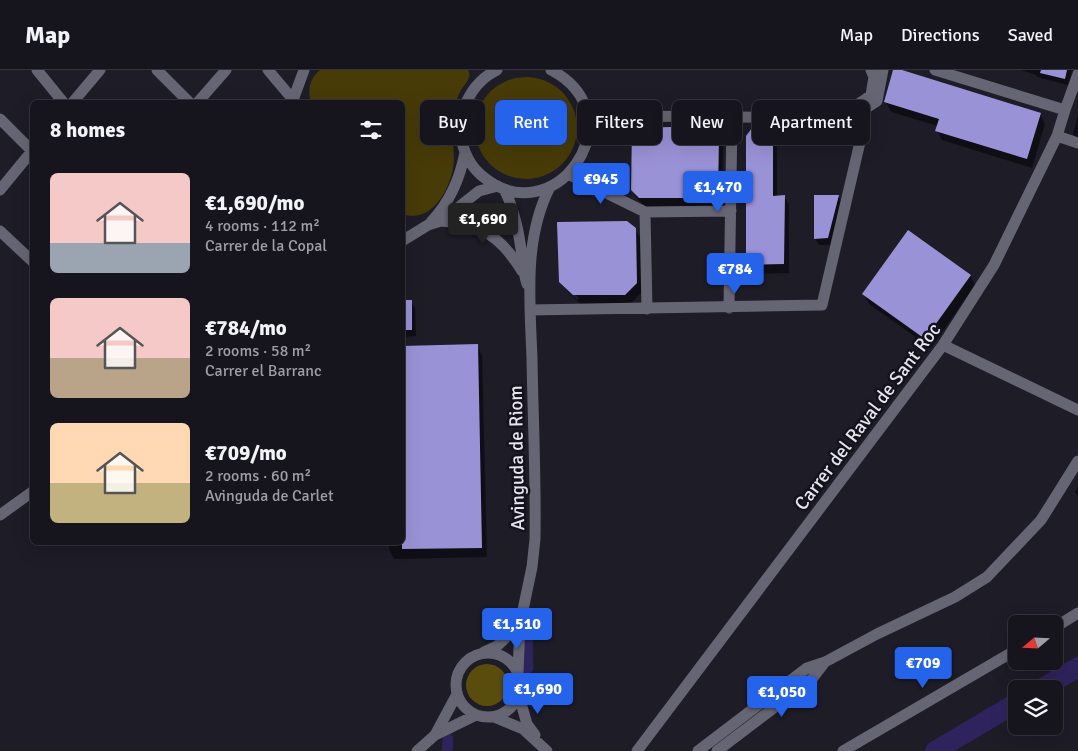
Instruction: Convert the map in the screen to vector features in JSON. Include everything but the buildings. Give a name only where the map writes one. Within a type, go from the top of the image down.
[{"type":"street","points":[[37,70],[61,100]]},
{"type":"street","points":[[75,100],[100,70]]},
{"type":"street","points":[[157,70],[187,100]]},
{"type":"street","points":[[200,100],[226,70]]},
{"type":"street","points":[[268,70],[293,100]]},
{"type":"street","points":[[294,100],[304,70]]},
{"type":"street","points":[[477,70],[479,83]]},
{"type":"street","points":[[498,70],[479,83],[471,92],[462,115],[461,134],[465,152],[478,172],[501,187]]},
{"type":"street","points":[[551,70],[571,84],[581,100]]},
{"type":"street","points":[[864,100],[871,94],[874,77],[871,70]]},
{"type":"street","points":[[870,105],[877,101],[883,70]]},
{"type":"street","points":[[934,70],[1065,110]]},
{"type":"street","name":"Carrer del Raval de Sant Roc","points":[[637,751],[943,345],[994,265],[1057,136],[1078,74]]},
{"type":"street","points":[[0,119],[30,149]]},
{"type":"street","points":[[1057,136],[1078,143]]},
{"type":"street","points":[[405,236],[441,221],[479,191],[501,187],[527,192],[550,187],[568,174],[581,158],[586,145]]},
{"type":"street","points":[[729,308],[732,145]]},
{"type":"street","points":[[530,310],[822,305],[859,145]]},
{"type":"street","points":[[428,225],[438,215],[453,192],[465,152]]},
{"type":"street","points":[[0,190],[30,153]]},
{"type":"street","points":[[568,174],[646,212],[731,210]]},
{"type":"street","name":"Avinguda de Riom","points":[[501,187],[510,200],[517,224],[523,273],[530,289]]},
{"type":"street","name":"Avinguda de Riom","points":[[518,672],[520,624],[532,567],[535,539],[530,289],[535,227],[541,206],[550,187]]},
{"type":"street","points":[[646,212],[647,309]]},
{"type":"street","points":[[441,221],[467,224],[487,232],[504,245],[523,273]]},
{"type":"street","points":[[0,231],[30,259]]},
{"type":"street","points":[[943,345],[1078,410]]},
{"type":"street","points":[[698,751],[807,668],[825,662],[877,634],[955,597],[987,577],[1041,520],[1078,461]]},
{"type":"street","points":[[0,515],[30,493]]},
{"type":"street","points":[[1063,622],[1078,613]]},
{"type":"street","points":[[484,652],[504,656],[518,672],[520,680],[518,696],[513,706],[505,713],[494,717],[476,715],[468,710],[457,694],[457,675],[461,666],[468,659],[497,646],[520,624]]},
{"type":"street","points":[[843,751],[1008,655]]},
{"type":"street","points":[[717,751],[812,679],[825,662]]},
{"type":"street","points":[[435,736],[457,694]]},
{"type":"street","points":[[518,696],[528,724],[543,747]]},
{"type":"street","points":[[417,751],[435,736],[476,715]]},
{"type":"street","points":[[494,717],[523,729],[543,747]]},
{"type":"shaded area","points":[[320,70],[468,70],[468,79],[457,100],[420,100],[420,145],[453,145],[453,168],[446,190],[440,200],[424,214],[414,216],[405,214],[405,100],[311,100],[310,84]]},
{"type":"shaded area","points":[[516,78],[536,78],[554,86],[568,100],[576,118],[576,138],[568,156],[554,170],[536,178],[516,178],[498,170],[490,164],[478,145],[485,145],[484,100],[498,86]]},
{"type":"shaded area","points":[[491,664],[499,667],[505,673],[508,685],[505,697],[499,703],[483,706],[475,703],[469,697],[466,681],[469,673],[475,667]]},
{"type":"waterway","points":[[526,669],[528,668],[527,634]]},
{"type":"waterway","points":[[1056,680],[1078,667]]},
{"type":"waterway","points":[[935,751],[1008,708]]},
{"type":"waterway","points":[[447,751],[448,739]]}]
